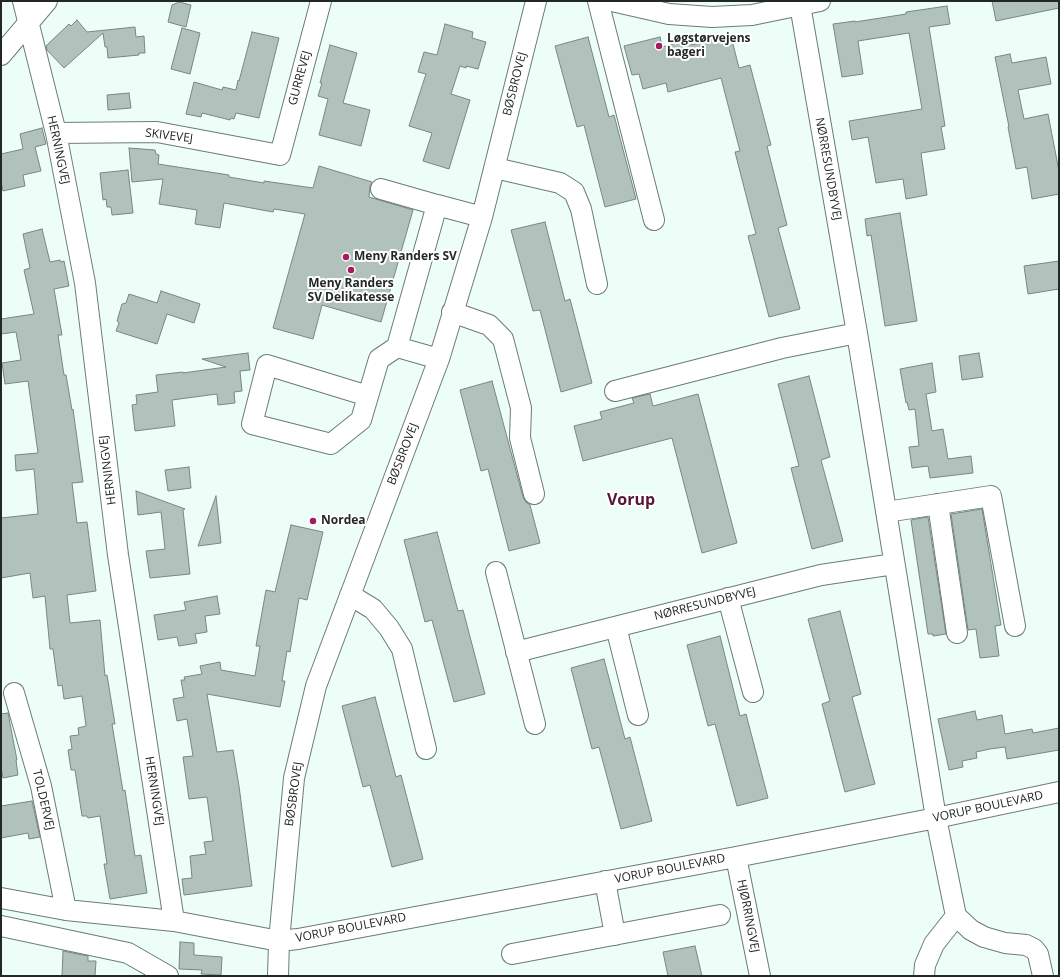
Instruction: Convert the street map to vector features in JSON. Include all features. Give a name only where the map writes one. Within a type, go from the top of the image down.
[{"type":"street","name":"HERNINGVEJ","points":[[23,1],[56,133],[85,283],[118,555],[174,921]]},
{"type":"street","points":[[1,55],[47,1]]},
{"type":"street","name":"GURREVEJ","points":[[280,155],[320,1]]},
{"type":"street","name":"BØSBROVEJ","points":[[278,976],[279,941],[294,778],[316,686],[438,359],[482,217],[536,1]]},
{"type":"street","points":[[598,1],[654,220]]},
{"type":"street","points":[[612,1],[669,14],[711,9],[752,14],[820,1]]},
{"type":"street","name":"NØRRESUNDBYVEJ","points":[[800,5],[857,333],[936,818],[956,916]]},
{"type":"street","name":"SKIVEVEJ","points":[[56,133],[157,132],[280,155]]},
{"type":"street","points":[[495,168],[560,183],[574,192],[581,209],[597,284]]},
{"type":"street","points":[[382,189],[482,217]]},
{"type":"street","points":[[368,396],[267,365],[252,424],[331,444],[361,420],[379,359],[397,347],[437,205]]},
{"type":"street","points":[[452,312],[489,325],[503,339],[521,408],[520,438],[534,494]]},
{"type":"street","points":[[615,391],[782,348],[857,333]]},
{"type":"street","points":[[397,347],[438,359]]},
{"type":"street","points":[[886,512],[991,496],[1015,626]]},
{"type":"street","points":[[938,504],[957,633]]},
{"type":"street","name":"NØRRESUNDBYVEJ","points":[[516,652],[821,575],[894,564]]},
{"type":"street","points":[[496,572],[535,724]]},
{"type":"street","points":[[350,595],[373,609],[389,628],[402,649],[426,749]]},
{"type":"street","points":[[728,598],[753,692]]},
{"type":"street","points":[[616,627],[638,715]]},
{"type":"street","name":"TOLDERVEJ","points":[[14,693],[41,786],[66,910]]},
{"type":"street","name":"VORUP BOULEVARD","points":[[279,941],[298,939],[736,857],[936,818],[1059,792]]},
{"type":"street","name":"HJØRRINGVEJ","points":[[736,857],[760,976]]},
{"type":"street","points":[[605,881],[615,935]]},
{"type":"street","points":[[1,898],[66,910],[174,921],[279,941]]},
{"type":"street","points":[[512,954],[720,914]]},
{"type":"street","points":[[924,976],[925,965],[934,944],[956,916],[971,930],[984,937],[1005,943],[1026,945],[1034,949],[1038,954],[1043,976]]},
{"type":"street","points":[[1,926],[128,953],[168,976]]},
{"type":"building","points":[[992,1],[1059,1],[1059,8],[996,21]]},
{"type":"building","points":[[179,2],[191,5],[186,27],[168,22],[172,5]]},
{"type":"building","points":[[947,6],[950,24],[929,27],[945,126],[941,127],[945,149],[921,153],[927,195],[906,199],[903,179],[876,183],[868,137],[852,140],[849,121],[922,109],[909,33],[858,41],[863,74],[842,77],[833,24],[906,14],[906,12]]},
{"type":"building","points":[[77,20],[87,32],[135,27],[136,37],[144,36],[145,53],[108,58],[103,33],[64,68],[47,50],[46,46],[69,24],[71,26]]},
{"type":"building","points":[[445,24],[473,32],[472,38],[486,42],[478,69],[460,66],[451,94],[470,100],[449,169],[423,161],[432,133],[409,126],[426,74],[418,72],[424,52],[437,55]]},
{"type":"building","points":[[182,28],[200,33],[190,74],[171,69]]},
{"type":"building","points":[[252,32],[279,38],[259,118],[236,113],[234,119],[231,118],[230,120],[202,113],[201,117],[186,114],[194,82],[222,90],[223,87],[236,90]]},
{"type":"building","points":[[588,37],[609,117],[614,115],[636,199],[605,207],[584,125],[577,127],[555,46]]},
{"type":"building","points":[[660,37],[662,47],[690,39],[692,45],[721,37],[722,42],[732,40],[739,68],[750,65],[771,145],[767,146],[787,225],[778,228],[800,309],[769,317],[748,236],[756,234],[735,152],[740,151],[721,78],[668,92],[666,83],[643,89],[639,74],[632,75],[624,46]]},
{"type":"building","points":[[330,45],[357,53],[343,103],[370,110],[361,146],[319,135],[328,99],[318,96]]},
{"type":"building","points":[[1010,54],[1012,63],[1046,57],[1051,84],[1018,90],[1024,119],[1048,114],[1059,171],[1059,194],[1032,199],[1027,167],[1016,169],[995,57]]},
{"type":"building","points":[[129,93],[131,108],[108,110],[107,95]]},
{"type":"building","points":[[42,128],[46,144],[35,147],[41,171],[23,175],[25,186],[3,191],[1,182],[1,154],[23,149],[20,134]]},
{"type":"building","name":"Meny Randers SV","points":[[129,148],[155,150],[156,154],[159,155],[158,164],[229,175],[229,177],[264,183],[264,181],[313,188],[319,166],[372,182],[369,197],[413,210],[381,322],[322,305],[313,339],[273,328],[305,214],[274,209],[273,212],[224,203],[220,228],[195,224],[197,210],[159,204],[163,179],[132,182]]},
{"type":"building","points":[[128,170],[133,213],[112,215],[111,207],[107,207],[106,199],[103,200],[100,173]]},
{"type":"building","points":[[900,213],[917,321],[885,326],[871,235],[867,236],[865,219]]},
{"type":"building","points":[[545,222],[565,301],[570,299],[592,383],[561,392],[540,310],[533,311],[511,230]]},
{"type":"building","points":[[42,229],[50,262],[60,260],[61,262],[64,261],[69,286],[54,289],[62,335],[58,335],[64,375],[66,375],[72,410],[73,409],[83,482],[72,483],[77,523],[87,522],[96,591],[67,595],[70,623],[100,620],[105,676],[107,675],[115,724],[112,724],[123,791],[125,790],[135,856],[141,855],[147,893],[110,899],[104,864],[107,864],[100,816],[88,818],[87,816],[82,816],[75,770],[71,770],[68,750],[72,749],[70,736],[79,735],[78,728],[86,726],[82,696],[64,699],[62,685],[58,686],[53,649],[50,649],[45,596],[33,598],[30,573],[1,578],[1,518],[38,514],[34,469],[16,471],[15,455],[38,453],[28,381],[5,384],[2,363],[21,360],[16,332],[1,334],[1,319],[34,314],[24,270],[30,268],[23,234]]},
{"type":"building","points":[[1059,261],[1059,289],[1028,294],[1024,266]]},
{"type":"building","points":[[161,291],[200,304],[194,323],[167,314],[157,344],[116,331],[122,304],[126,303],[129,294],[157,303]]},
{"type":"building","points":[[248,353],[250,370],[240,371],[242,391],[234,392],[235,403],[218,405],[217,394],[172,400],[175,426],[135,431],[132,405],[137,404],[136,395],[158,392],[156,375],[226,367],[202,359]]},
{"type":"building","points":[[979,353],[983,377],[962,380],[959,356]]},
{"type":"building","points":[[932,363],[936,392],[926,394],[932,431],[943,429],[948,459],[971,456],[973,473],[930,478],[928,466],[912,468],[909,447],[919,446],[915,409],[909,410],[907,402],[906,403],[900,369]]},
{"type":"building","points":[[809,376],[830,457],[821,460],[843,541],[812,549],[791,468],[799,466],[778,384]]},
{"type":"building","points":[[492,381],[523,497],[530,505],[540,543],[509,551],[488,469],[481,471],[460,390]]},
{"type":"building","points":[[650,394],[653,406],[698,394],[737,543],[702,553],[672,438],[583,461],[574,426],[602,419],[600,412],[634,403],[632,398]]},
{"type":"building","points":[[189,467],[191,488],[168,491],[165,470]]},
{"type":"building","points":[[136,491],[185,509],[183,510],[190,574],[150,578],[146,551],[165,549],[161,512],[138,515]]},
{"type":"building","points":[[216,496],[221,543],[198,546]]},
{"type":"building","points":[[982,509],[1001,625],[995,626],[999,656],[980,658],[976,629],[968,630],[951,514]]},
{"type":"building","points":[[928,517],[946,634],[933,636],[933,634],[928,634],[911,520]]},
{"type":"building","points":[[291,525],[323,532],[307,600],[299,598],[290,652],[287,651],[282,681],[285,681],[280,707],[207,694],[217,752],[233,750],[252,886],[184,895],[182,879],[192,878],[190,856],[206,854],[204,842],[213,841],[207,797],[189,799],[183,757],[193,756],[187,719],[177,721],[173,699],[184,697],[181,680],[185,680],[184,677],[202,674],[200,666],[220,662],[221,670],[255,676],[260,646],[256,646],[266,590],[275,592]]},
{"type":"building","points":[[437,532],[458,611],[463,610],[485,694],[454,702],[432,620],[425,622],[404,540]]},
{"type":"building","points":[[217,596],[220,614],[205,616],[207,632],[195,634],[197,643],[179,646],[177,637],[158,640],[154,615],[186,610],[184,602]]},
{"type":"building","points":[[840,611],[861,694],[852,697],[875,784],[845,792],[822,704],[830,701],[808,619]]},
{"type":"building","points":[[720,636],[740,716],[746,714],[768,798],[737,806],[715,724],[708,726],[687,645]]},
{"type":"building","points":[[604,659],[625,739],[630,737],[652,821],[621,829],[599,747],[592,749],[571,668]]},
{"type":"building","points":[[375,697],[396,777],[401,775],[423,859],[392,867],[370,785],[363,787],[342,706]]},
{"type":"building","points":[[975,711],[977,720],[1002,715],[1005,734],[1032,729],[1033,733],[1059,728],[1059,750],[1007,759],[1005,747],[990,749],[976,752],[977,758],[962,761],[963,767],[949,770],[938,719]]},
{"type":"building","points":[[8,713],[17,760],[18,775],[3,778],[1,768],[1,714]]},
{"type":"building","points":[[32,801],[40,837],[29,839],[28,833],[1,838],[1,806]]},
{"type":"building","points":[[180,942],[194,943],[194,955],[222,957],[221,975],[201,974],[202,970],[179,969]]},
{"type":"building","points":[[695,946],[702,976],[668,976],[663,952]]},
{"type":"building","points":[[63,951],[88,956],[88,961],[96,961],[95,976],[62,976]]},
{"type":"place","name":"Løgstørvejens bageri","points":[[659,46]]},
{"type":"place","name":"Meny Randers SV","points":[[346,257]]},
{"type":"place","name":"Meny Randers SV Delikatesse","points":[[351,270]]},
{"type":"place","name":"Nordea","points":[[313,521]]},
{"type":"district","name":"Vorup","points":[[631,500]]}]
